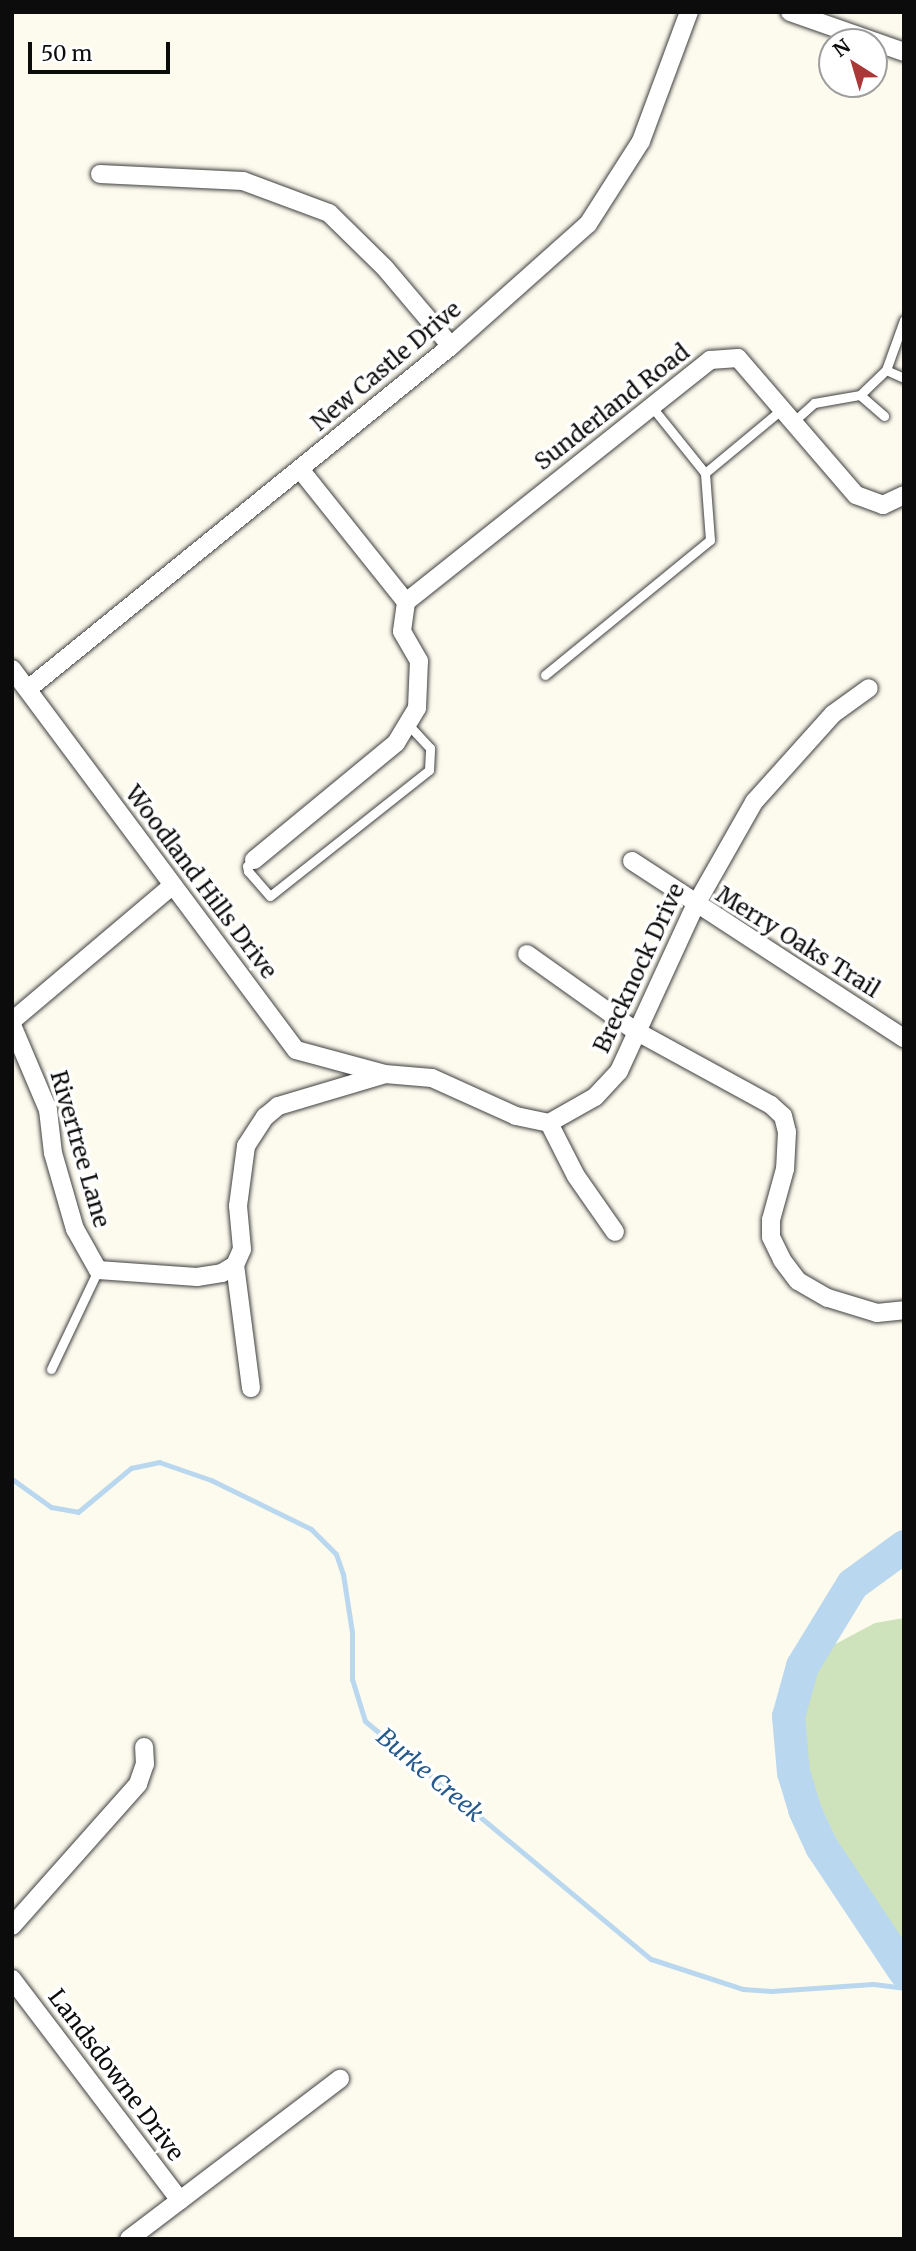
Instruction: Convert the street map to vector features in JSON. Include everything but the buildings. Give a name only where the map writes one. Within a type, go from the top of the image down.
[{"type":"street","name":"New Castle Drive","points":[[28,689],[451,346],[588,224],[641,141],[689,12]]},
{"type":"street","points":[[790,12],[904,52]]},
{"type":"street","points":[[100,174],[243,181],[329,213],[385,268],[451,346]]},
{"type":"street","name":"Sunderland Road","points":[[406,602],[710,360],[738,358],[856,495],[883,505],[904,495]]},
{"type":"street","points":[[254,860],[396,743],[417,709],[419,661],[402,631],[406,602],[300,469]]},
{"type":"street","name":"Woodland Hills Drive","points":[[12,669],[296,1050],[385,1074]]},
{"type":"street","name":"Brecknock Drive","points":[[549,1123],[596,1097],[619,1071],[634,1030],[695,906],[754,802],[833,714],[869,688]]},
{"type":"street","name":"Merry Oaks Trail","points":[[632,861],[695,906],[904,1038]]},
{"type":"street","points":[[12,1023],[172,886]]},
{"type":"street","points":[[527,954],[634,1030],[744,1086],[783,1116],[788,1132],[785,1169],[771,1220],[771,1237],[798,1280],[812,1291],[861,1310],[904,1310]]},
{"type":"street","name":"Rivertree Lane","points":[[12,1023],[48,1110],[53,1153],[75,1229],[98,1270]]},
{"type":"street","points":[[251,1388],[235,1265],[242,1249],[238,1206],[241,1163],[265,1117],[310,1093],[385,1074],[432,1078],[516,1116],[549,1123],[576,1176],[615,1232]]},
{"type":"street","points":[[98,1270],[197,1277],[222,1273],[235,1265]]},
{"type":"street","points":[[12,1926],[138,1784],[144,1747]]},
{"type":"street","name":"Landsdowne Drive","points":[[12,1979],[180,2200]]},
{"type":"street","points":[[130,2239],[340,2079]]},
{"type":"lane","points":[[705,473],[788,416],[814,403],[860,395],[886,370],[904,320]]},
{"type":"lane","points":[[886,370],[904,378]]},
{"type":"lane","points":[[860,395],[884,416]]},
{"type":"lane","points":[[545,675],[710,540],[705,473],[652,407]]},
{"type":"lane","points":[[254,860],[247,866],[248,871],[270,896],[429,770],[430,748],[408,724]]},
{"type":"lane","points":[[51,1368],[98,1270]]},
{"type":"green space","points":[[904,1618],[904,1948],[836,1839],[803,1767],[800,1706],[828,1648],[875,1623]]},
{"type":"waterway","name":"Burke Creek","points":[[12,1479],[51,1507],[78,1512],[131,1468],[159,1462],[211,1480],[311,1529],[336,1554],[343,1574],[352,1632],[352,1679],[365,1721],[651,1959],[743,1989],[771,1991],[873,1984],[904,1988]]},
{"type":"waterway","points":[[904,1546],[852,1584],[802,1666],[788,1716],[793,1772],[804,1809],[821,1846],[904,1971]]}]
